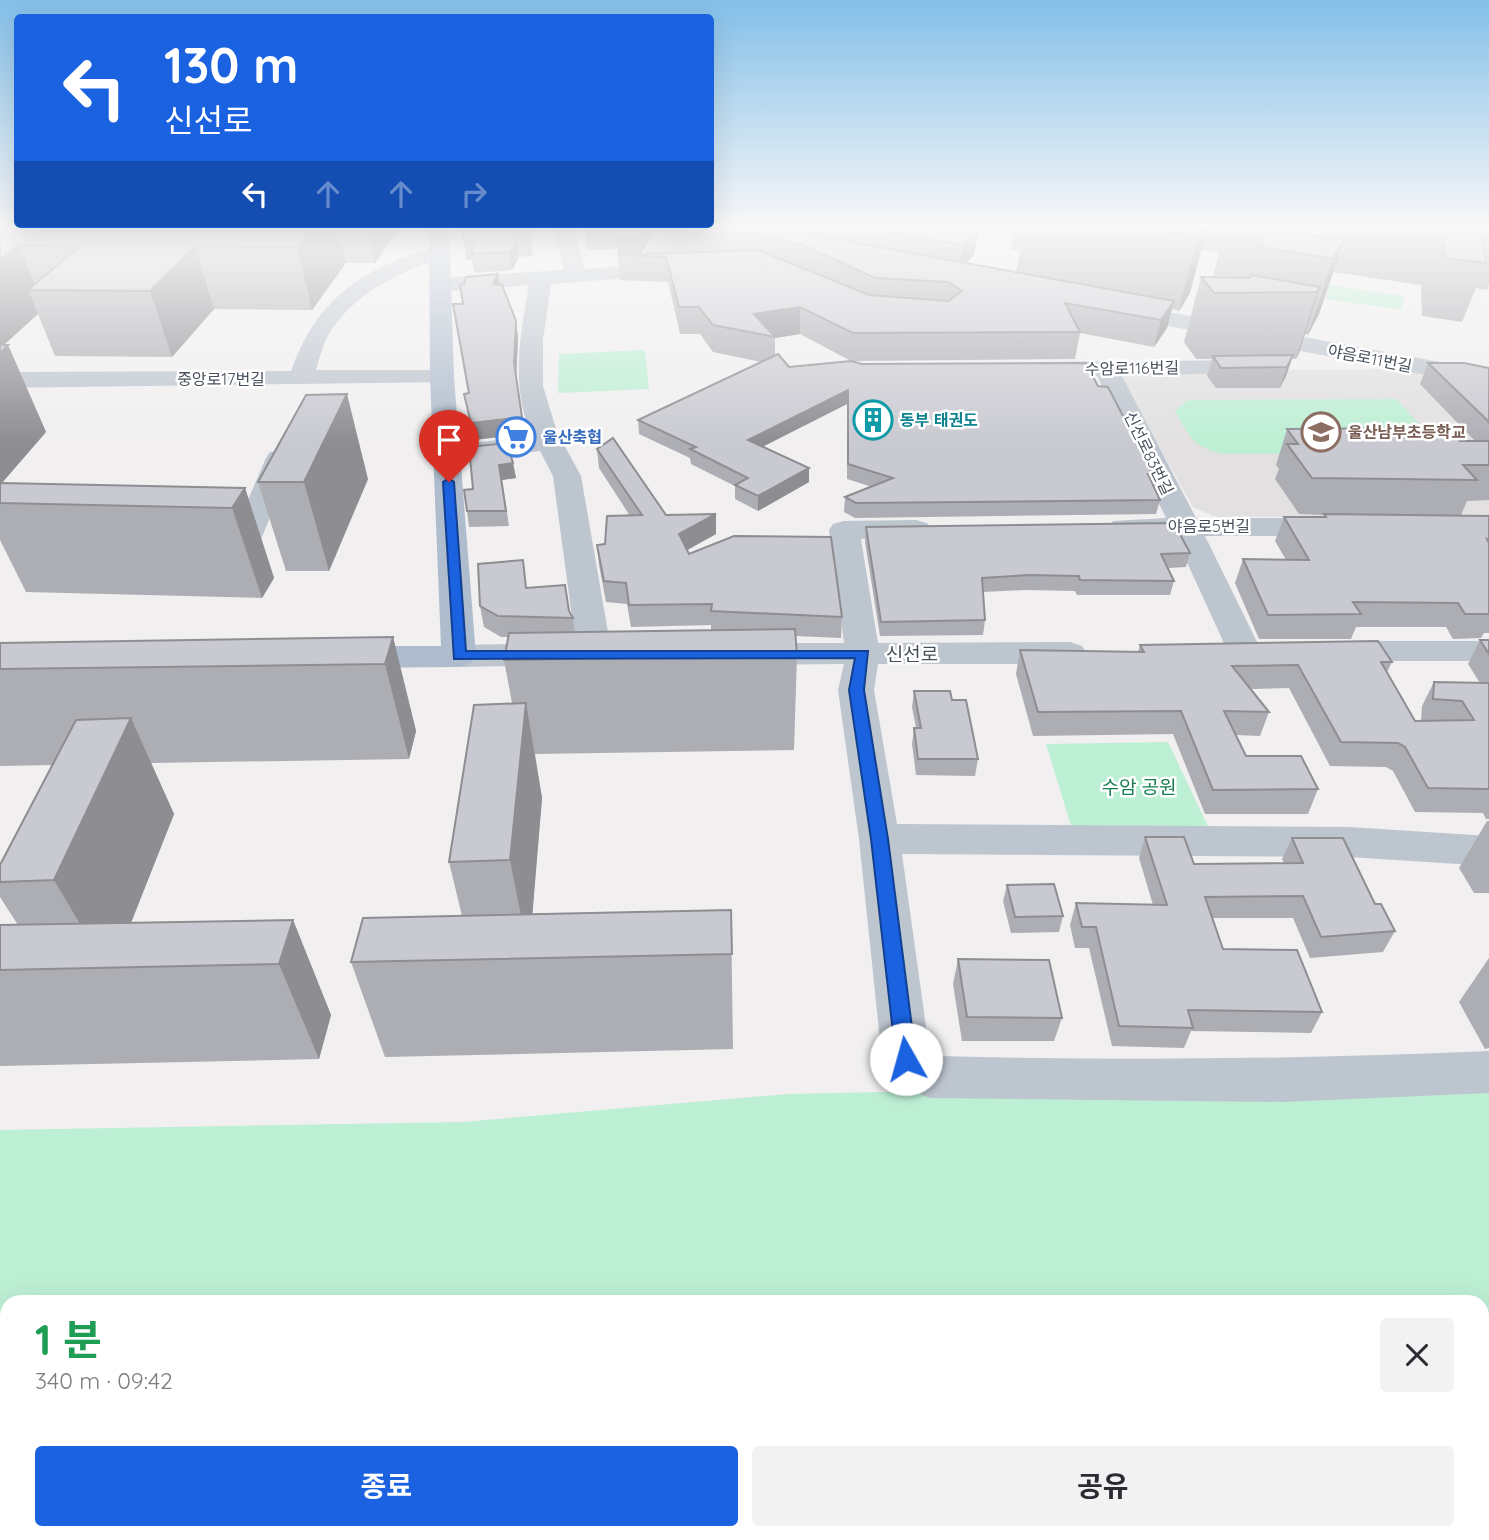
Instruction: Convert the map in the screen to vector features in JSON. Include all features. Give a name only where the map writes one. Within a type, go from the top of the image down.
[{"type":"main road","points":[[309,667],[461,665],[442,377],[440,300]]},
{"type":"street","points":[[301,378],[320,330],[348,300]]},
{"type":"street","points":[[461,665],[621,660],[591,632],[567,476],[550,442],[530,386],[531,340],[537,300]]},
{"type":"street","name":"야음로11번길","points":[[1095,306],[1489,379]]},
{"type":"street","name":"수암로116번길","points":[[1016,369],[1096,369],[1173,364],[1210,367],[1328,361],[1402,364]]},
{"type":"street","name":"신선로83번길","points":[[1096,369],[1138,428],[1184,526],[1272,652]]},
{"type":"street","name":"중앙로17번길","points":[[0,380],[442,377]]},
{"type":"street","points":[[447,454],[550,442]]},
{"type":"street","points":[[247,537],[281,458]]},
{"type":"street","name":"야음로5번길","points":[[1091,527],[1368,527]]},
{"type":"street","points":[[947,529],[844,530],[863,654],[856,690],[879,839],[906,1059],[931,1076],[1077,1081],[1283,1081],[1489,1072]]},
{"type":"street","points":[[1204,652],[1489,651]]},
{"type":"street","name":"신선로","points":[[864,738],[844,733],[839,695],[830,682],[817,675],[718,663],[863,654],[1108,653]]},
{"type":"street","points":[[791,672],[863,654]]},
{"type":"street","points":[[879,839],[1349,842],[1489,851]]},
{"type":"shaded area","name":"울산남부초등학교","points":[[1397,369],[1489,385],[1489,516],[1216,517],[1193,507],[1119,376],[1127,371]]},
{"type":"green space","points":[[1332,300],[1403,300],[1402,310]]},
{"type":"green space","points":[[645,350],[649,389],[558,393],[559,354]]},
{"type":"green space","points":[[1396,399],[1446,453],[1223,454],[1198,444],[1184,428],[1175,411],[1188,400]]},
{"type":"green space","name":"수암 공원","points":[[1168,742],[1211,833],[1072,829],[1046,744]]},
{"type":"green space","points":[[927,1091],[1489,1092],[1489,1295],[0,1295],[0,1130],[463,1122],[788,1094]]},
{"type":"building","points":[[462,300],[508,300],[516,321],[514,363],[522,417],[471,423],[464,394],[469,393],[453,304],[463,304]]},
{"type":"building","points":[[677,300],[933,300],[1174,301],[1161,320],[1065,303],[1080,332],[853,333],[800,307],[754,314],[775,337],[713,325],[699,307],[679,307]]},
{"type":"building","points":[[0,345],[8,345],[0,353]]},
{"type":"building","points":[[778,354],[789,367],[851,361],[862,364],[1086,363],[1098,386],[1108,387],[1153,474],[1148,474],[1160,500],[856,503],[845,497],[893,478],[848,464],[848,390],[748,440],[809,468],[758,496],[735,485],[748,478],[690,449],[696,447],[638,420]]},
{"type":"building","points":[[1293,355],[1287,367],[1221,368],[1213,356]]},
{"type":"building","points":[[1428,363],[1464,363],[1489,368],[1489,422]]},
{"type":"building","points":[[347,394],[304,482],[258,482],[306,395]]},
{"type":"building","points":[[1434,428],[1439,435],[1454,435],[1460,441],[1489,441],[1489,465],[1463,465],[1477,480],[1312,478],[1287,444],[1298,444],[1287,429]]},
{"type":"building","points":[[613,438],[666,515],[716,514],[679,534],[689,554],[734,536],[831,537],[842,617],[711,611],[712,604],[629,605],[626,583],[604,581],[597,545],[605,544],[607,516],[642,515],[597,449]]},
{"type":"building","points":[[507,443],[513,463],[499,465],[506,511],[467,511],[464,490],[473,489],[469,447]]},
{"type":"building","points":[[0,483],[245,488],[232,508],[0,503]]},
{"type":"building","points":[[1324,514],[1489,516],[1489,614],[1465,614],[1458,603],[1353,602],[1361,614],[1268,615],[1243,559],[1309,560],[1284,517],[1326,517]]},
{"type":"building","points":[[1174,523],[1190,553],[1161,554],[1174,581],[1080,580],[1079,576],[1029,575],[982,578],[985,620],[881,622],[866,527]]},
{"type":"building","points":[[523,560],[526,588],[565,585],[569,611],[573,618],[498,616],[480,606],[478,564]]},
{"type":"building","points":[[795,629],[797,655],[504,660],[509,633]]},
{"type":"building","points":[[393,637],[385,664],[0,669],[0,643]]},
{"type":"building","points":[[1480,640],[1489,640],[1489,654]]},
{"type":"building","points":[[1378,641],[1392,662],[1381,662],[1415,721],[1474,720],[1462,701],[1433,699],[1434,682],[1489,683],[1489,789],[1428,788],[1405,747],[1398,743],[1341,742],[1298,665],[1232,666],[1269,712],[1224,711],[1246,756],[1301,756],[1318,789],[1213,790],[1181,711],[1038,712],[1020,650],[1144,652],[1140,645]]},
{"type":"building","points":[[914,691],[950,691],[952,700],[966,700],[978,759],[918,759],[914,728],[921,728]]},
{"type":"building","points":[[526,703],[510,860],[449,862],[474,705]]},
{"type":"building","points":[[131,718],[54,880],[0,882],[0,865],[76,720]]},
{"type":"building","points":[[1145,837],[1184,837],[1194,864],[1303,863],[1292,838],[1343,838],[1375,904],[1381,904],[1395,931],[1321,937],[1303,896],[1205,897],[1223,949],[1297,950],[1322,1012],[1188,1010],[1193,1028],[1119,1026],[1096,927],[1082,927],[1076,903],[1167,905]]},
{"type":"building","points":[[1054,884],[1063,916],[1015,917],[1007,885]]},
{"type":"building","points":[[731,910],[732,954],[351,962],[363,918]]},
{"type":"building","points":[[293,920],[279,964],[0,970],[0,925]]},
{"type":"building","points":[[958,959],[1049,960],[1062,1018],[967,1017]]},
{"type":"place","name":"동부 태권도","points":[[873,420]]},
{"type":"place","name":"울산남부초등학교","points":[[1321,432]]},
{"type":"place","name":"울산축협","points":[[516,437]]},
{"type":"route","points":[[449,482],[459,656],[863,654],[856,690],[879,839],[906,1059]]}]
